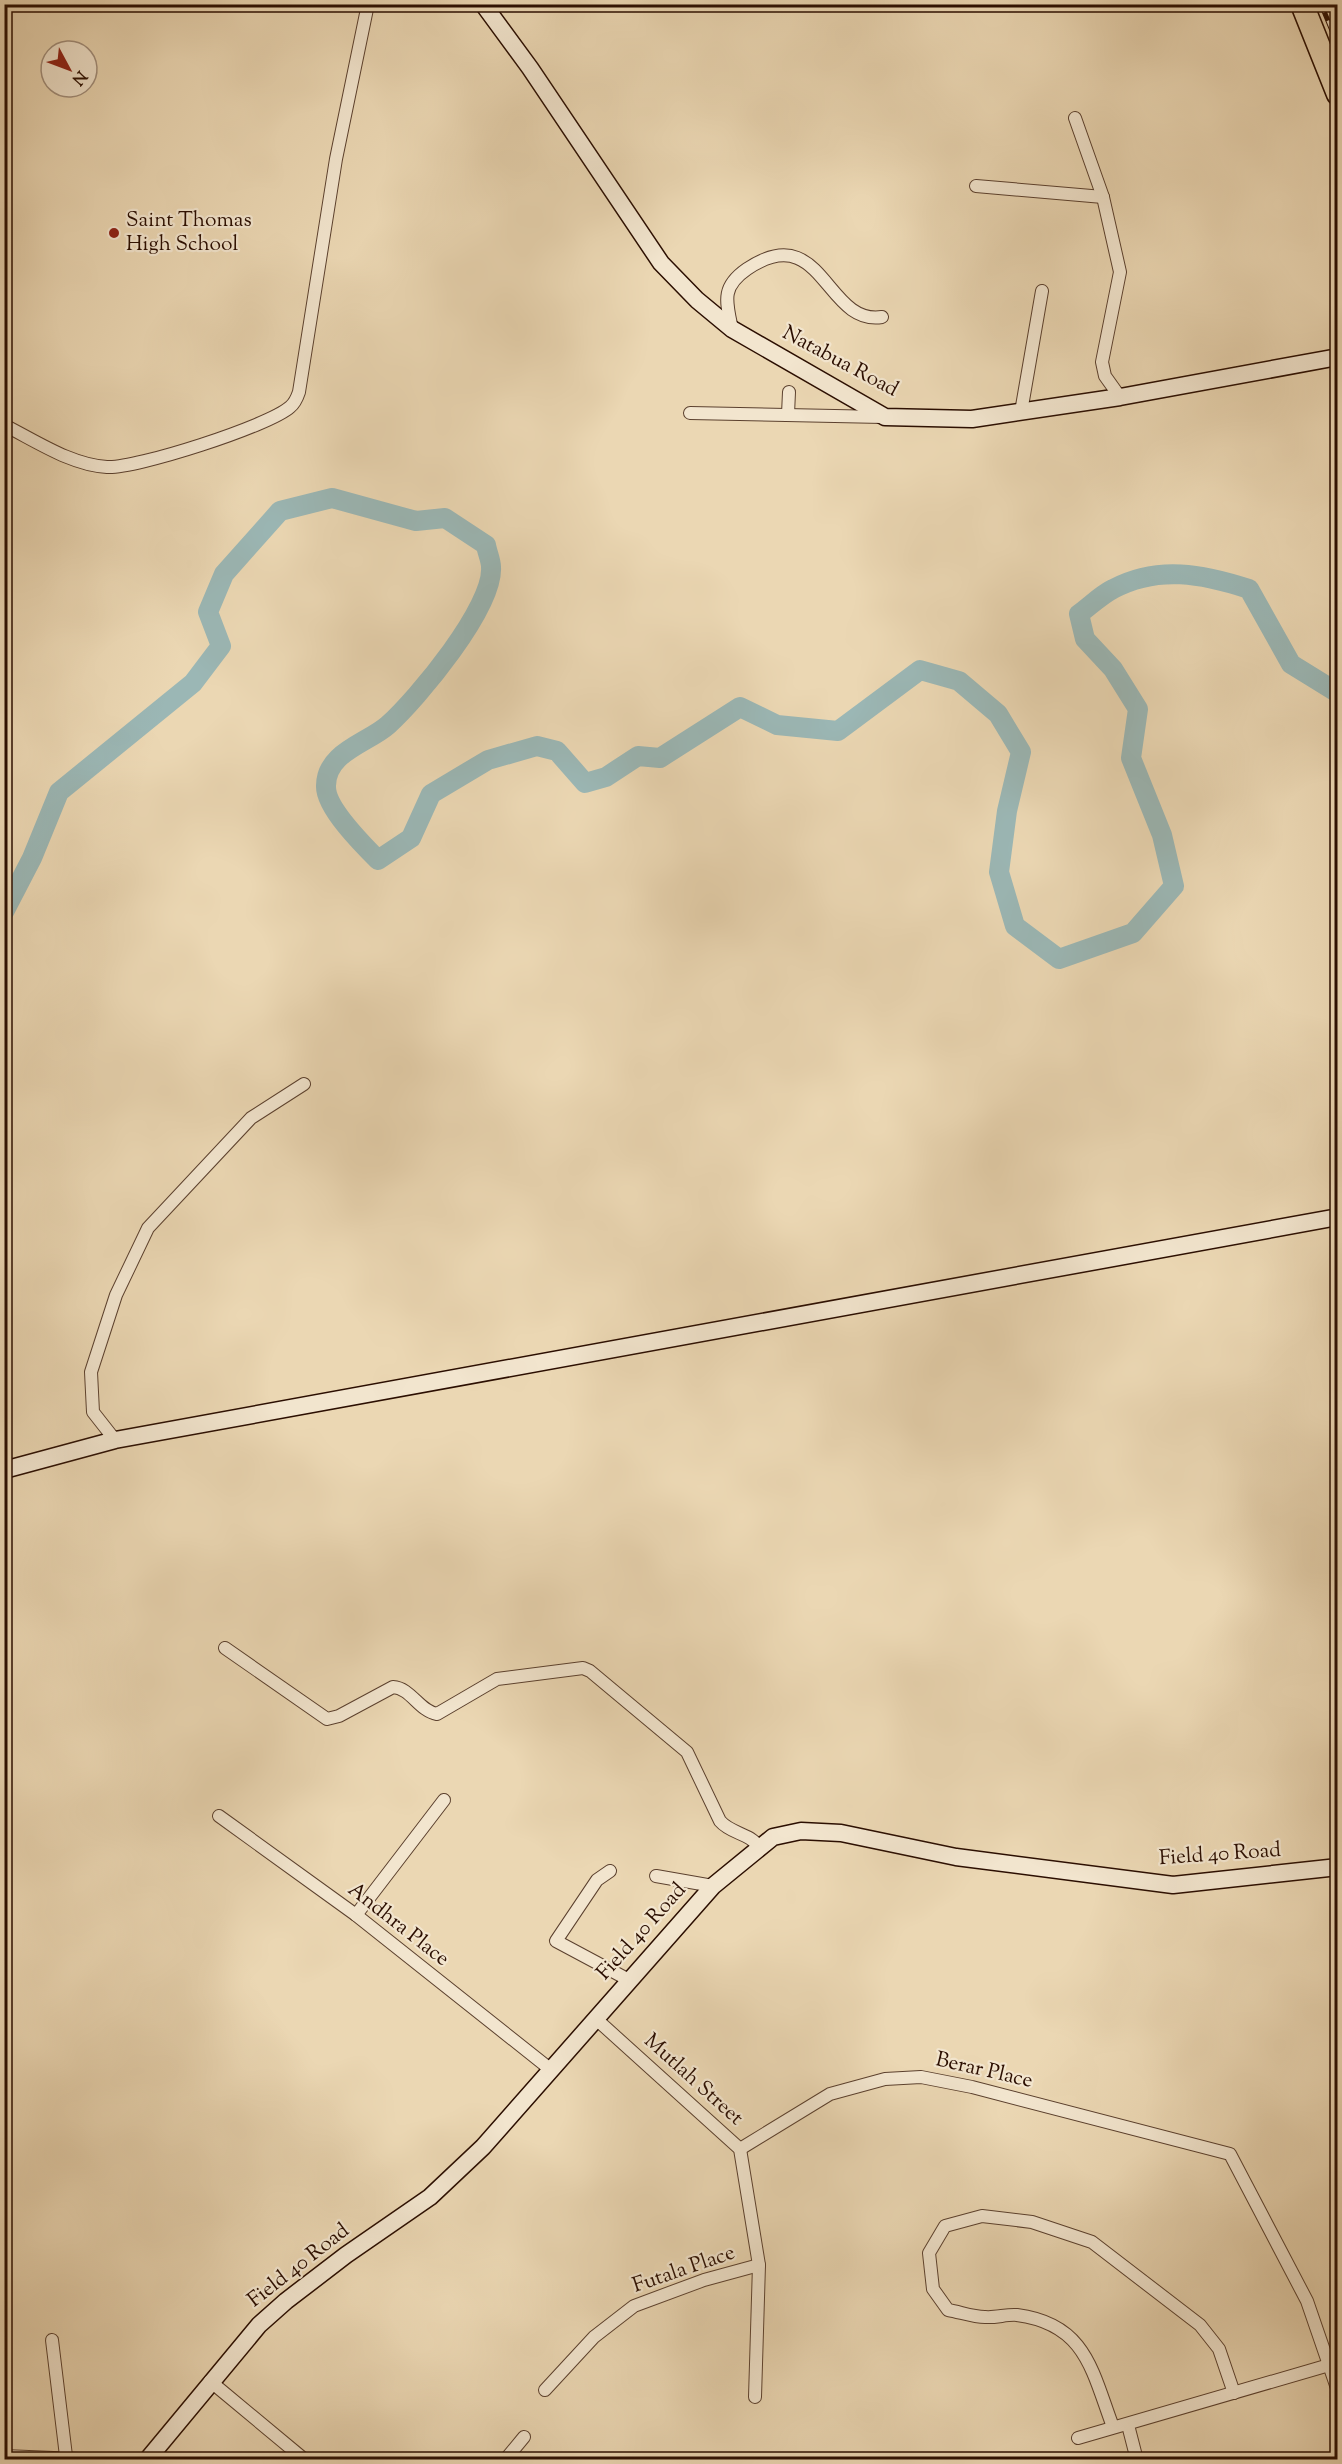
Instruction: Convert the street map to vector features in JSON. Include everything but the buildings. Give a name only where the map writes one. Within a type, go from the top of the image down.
[{"type":"highway","points":[[1302,4],[1338,94]]},
{"type":"street","points":[[4,425],[66,456],[90,465],[109,468],[145,462],[181,451],[240,430],[292,406],[299,392],[336,159],[368,4]]},
{"type":"street","name":"Natabua Road","points":[[483,4],[530,68],[662,263],[697,300],[732,329],[885,417],[972,419],[1120,397],[1338,357]]},
{"type":"street","points":[[1075,118],[1103,197],[1120,272],[1102,362],[1105,376],[1120,397]]},
{"type":"street","points":[[976,186],[1103,197]]},
{"type":"street","points":[[732,329],[726,298],[729,285],[748,268],[771,258],[792,255],[809,262],[828,287],[859,312],[882,317]]},
{"type":"street","points":[[1021,412],[1042,291]]},
{"type":"street","points":[[788,414],[789,392]]},
{"type":"street","points":[[690,413],[885,417]]},
{"type":"street","points":[[115,1440],[93,1412],[91,1372],[116,1295],[148,1228],[250,1118],[304,1084]]},
{"type":"street","points":[[4,1470],[115,1440],[1338,1217]]},
{"type":"street","points":[[225,1648],[327,1719],[339,1716],[393,1687],[404,1690],[424,1709],[437,1714],[453,1707],[487,1682],[583,1668],[591,1671],[687,1752],[720,1821],[726,1828],[755,1840],[759,1847]]},
{"type":"street","points":[[356,1915],[444,1800]]},
{"type":"street","name":"Andhra Place","points":[[219,1816],[356,1915],[550,2069]]},
{"type":"street","name":"Field 40 Road","points":[[147,2460],[210,2381],[259,2325],[286,2301],[430,2197],[483,2147],[713,1886],[773,1837],[801,1831],[841,1833],[956,1857],[1173,1885],[1338,1868]]},
{"type":"street","points":[[610,1871],[597,1880],[556,1941],[629,1980]]},
{"type":"street","points":[[656,1876],[713,1886]]},
{"type":"street","name":"Mutlah Street","points":[[595,2018],[740,2149],[759,2265],[755,2397]]},
{"type":"street","name":"Berar Place","points":[[740,2149],[830,2094],[885,2079],[921,2077],[972,2087],[1230,2154],[1307,2301],[1334,2364]]},
{"type":"street","points":[[1113,2427],[1088,2363],[1073,2338],[1050,2322],[1016,2315],[984,2317],[948,2310],[933,2289],[929,2253],[945,2226],[982,2216],[1032,2222],[1092,2242],[1200,2325],[1219,2349],[1234,2393]]},
{"type":"street","name":"Futala Place","points":[[545,2390],[594,2337],[634,2306],[704,2280],[759,2265]]},
{"type":"street","points":[[52,2340],[66,2456]]},
{"type":"street","points":[[1078,2438],[1113,2427],[1128,2426],[1334,2364],[1338,2391]]},
{"type":"street","points":[[210,2381],[305,2460]]},
{"type":"street","points":[[1128,2426],[1137,2460]]},
{"type":"street","points":[[505,2460],[524,2437]]},
{"type":"street","points":[[4,2456],[66,2456],[103,2460]]},
{"type":"waterway","points":[[4,912],[32,858],[59,792],[193,683],[221,646],[208,612],[224,574],[280,511],[332,498],[416,521],[445,518],[486,545],[491,564],[489,584],[480,605],[467,628],[434,674],[388,725],[340,757],[332,765],[328,775],[326,787],[332,805],[346,826],[378,860],[411,838],[431,794],[488,760],[537,746],[557,751],[585,783],[606,777],[638,756],[660,758],[740,707],[777,725],[838,731],[920,670],[959,681],[998,714],[1021,752],[1007,811],[999,872],[1015,926],[1059,959],[1133,933],[1174,886],[1162,835],[1131,758],[1138,709],[1113,669],[1085,639],[1079,614],[1113,589],[1130,581],[1164,574],[1198,576],[1249,589],[1291,664],[1338,693]]},
{"type":"railway","points":[[1321,4],[1338,45]]},
{"type":"place","name":"Saint Thomas High School","points":[[114,233]]}]
